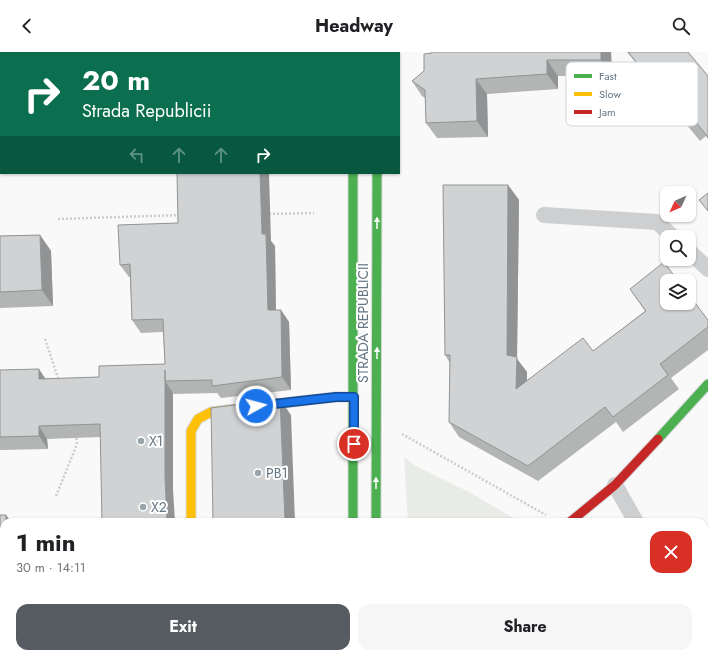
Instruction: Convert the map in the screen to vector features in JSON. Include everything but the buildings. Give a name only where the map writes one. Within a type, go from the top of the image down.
[{"type":"street","name":"STRADA REPUBLICII","points":[[353,174],[353,518]]},
{"type":"street","name":"STRADA REPUBLICII","points":[[376,518],[377,174]]},
{"type":"street","points":[[575,518],[615,484],[708,384]]},
{"type":"street","points":[[190,518],[191,431],[198,419],[211,412],[336,397],[354,397]]},
{"type":"lane","points":[[544,215],[657,222],[666,230]]},
{"type":"lane","points":[[696,258],[708,269]]},
{"type":"lane","points":[[615,484],[634,518]]},
{"type":"path","points":[[268,214],[314,213]]},
{"type":"path","points":[[58,219],[183,215]]},
{"type":"path","points":[[45,339],[60,382]]},
{"type":"path","points":[[56,496],[77,444],[76,428]]},
{"type":"path","points":[[402,434],[552,518]]},
{"type":"shaded area","points":[[404,457],[414,465],[471,493],[513,518],[408,518]]},
{"type":"traffic: fast","points":[[353,174],[353,518]]},
{"type":"traffic: fast","points":[[376,518],[377,174]]},
{"type":"traffic: fast","points":[[658,439],[708,384]]},
{"type":"traffic: fast","points":[[300,401],[336,397],[354,397]]},
{"type":"traffic: slow","points":[[191,518],[191,431],[198,419],[211,412],[300,401]]},
{"type":"traffic: jam","points":[[575,518],[615,485],[658,439]]},
{"type":"place","name":"X1","points":[[141,441]]},
{"type":"place","name":"PB1","points":[[258,473]]},
{"type":"place","name":"X2","points":[[143,507]]},
{"type":"route","points":[[256,406],[336,397],[354,397],[354,444]]}]
